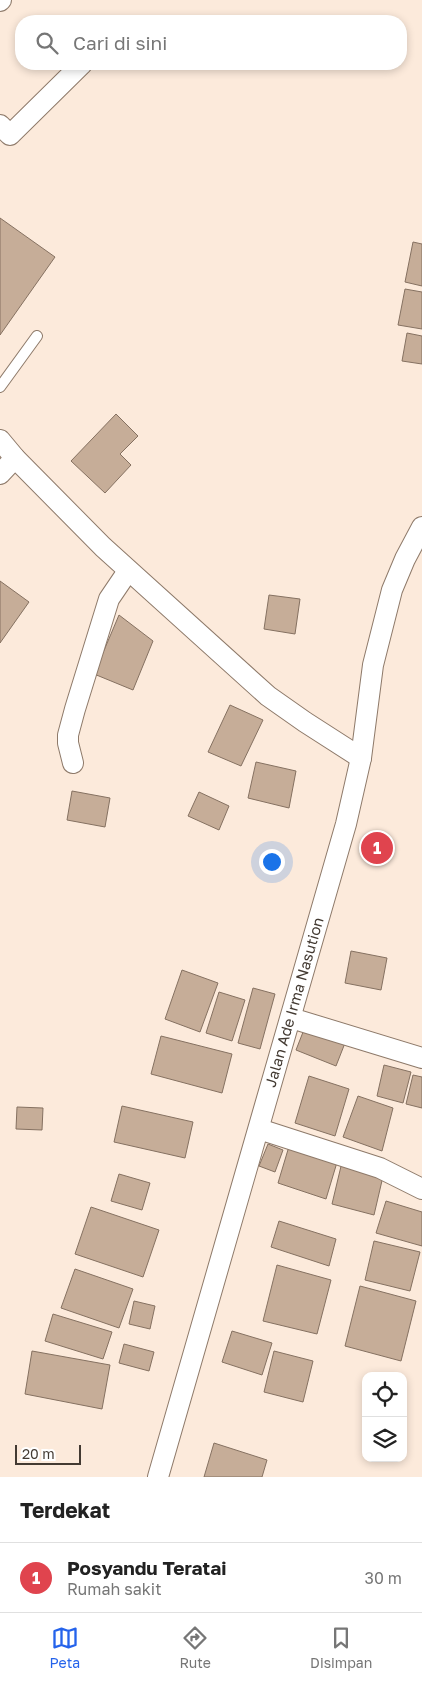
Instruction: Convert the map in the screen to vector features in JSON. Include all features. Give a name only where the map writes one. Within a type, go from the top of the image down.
[{"type":"street","points":[[0,125],[10,134],[76,70]]},
{"type":"street","points":[[0,440],[14,458],[128,571],[268,696],[361,758]]},
{"type":"street","points":[[0,474],[14,458]]},
{"type":"street","name":"Jalan Ade Irma Nasution","points":[[158,1477],[346,824],[361,758],[373,665],[392,590],[420,532]]},
{"type":"street","points":[[74,763],[68,743],[68,735],[75,709],[109,599],[128,571]]},
{"type":"street","points":[[291,1018],[422,1058]]},
{"type":"street","points":[[259,1128],[380,1168],[422,1189]]},
{"type":"lane","points":[[0,387],[37,336]]},
{"type":"building","points":[[0,218],[55,257],[0,335]]},
{"type":"building","points":[[413,242],[422,244],[422,286],[405,282]]},
{"type":"building","points":[[405,289],[422,292],[422,329],[398,325]]},
{"type":"building","points":[[407,333],[422,336],[422,364],[402,361]]},
{"type":"building","points":[[116,414],[138,436],[120,454],[131,465],[105,493],[71,461]]},
{"type":"building","points":[[0,581],[29,602],[0,643]]},
{"type":"building","points":[[269,595],[300,599],[295,634],[264,629]]},
{"type":"building","points":[[119,615],[153,641],[133,690],[94,674]]},
{"type":"building","points":[[230,705],[263,720],[241,766],[208,752]]},
{"type":"building","points":[[256,762],[296,771],[289,808],[248,798]]},
{"type":"building","points":[[72,791],[110,798],[105,827],[67,820]]},
{"type":"building","points":[[199,792],[229,806],[219,830],[188,816]]},
{"type":"building","points":[[368,834],[392,841],[387,862],[363,855]]},
{"type":"building","points":[[351,951],[387,958],[381,990],[345,983]]},
{"type":"building","points":[[182,970],[218,983],[200,1032],[165,1019]]},
{"type":"building","points":[[253,988],[275,994],[260,1049],[238,1043]]},
{"type":"building","points":[[219,992],[245,1000],[232,1041],[206,1033]]},
{"type":"building","points":[[305,1027],[345,1043],[336,1066],[296,1050]]},
{"type":"building","points":[[161,1036],[232,1054],[222,1093],[151,1074]]},
{"type":"building","points":[[384,1065],[411,1072],[403,1103],[377,1096]]},
{"type":"building","points":[[413,1075],[422,1077],[422,1108],[406,1104]]},
{"type":"building","points":[[309,1076],[349,1089],[335,1136],[295,1123]]},
{"type":"building","points":[[358,1096],[393,1108],[382,1151],[343,1137]]},
{"type":"building","points":[[122,1106],[193,1122],[185,1158],[114,1142]]},
{"type":"building","points":[[17,1107],[43,1108],[42,1130],[16,1129]]},
{"type":"building","points":[[290,1143],[338,1159],[326,1199],[278,1183]]},
{"type":"building","points":[[268,1144],[283,1150],[275,1172],[259,1166]]},
{"type":"building","points":[[342,1162],[384,1172],[374,1215],[332,1204]]},
{"type":"building","points":[[119,1174],[150,1183],[142,1210],[111,1201]]},
{"type":"building","points":[[386,1201],[422,1212],[422,1246],[376,1233]]},
{"type":"building","points":[[91,1207],[159,1230],[143,1277],[75,1254]]},
{"type":"building","points":[[279,1221],[336,1239],[329,1266],[271,1247]]},
{"type":"building","points":[[374,1241],[420,1252],[410,1291],[365,1280]]},
{"type":"building","points":[[277,1265],[331,1280],[317,1334],[263,1321]]},
{"type":"building","points":[[75,1269],[133,1289],[119,1328],[61,1308]]},
{"type":"building","points":[[360,1286],[416,1301],[401,1361],[345,1346]]},
{"type":"building","points":[[134,1301],[155,1306],[150,1329],[129,1324]]},
{"type":"building","points":[[53,1314],[112,1332],[103,1359],[45,1341]]},
{"type":"building","points":[[232,1331],[272,1343],[262,1375],[222,1362]]},
{"type":"building","points":[[124,1344],[154,1352],[149,1371],[119,1363]]},
{"type":"building","points":[[32,1351],[110,1365],[102,1409],[25,1394]]},
{"type":"building","points":[[274,1351],[313,1361],[303,1402],[264,1392]]},
{"type":"building","points":[[214,1443],[267,1460],[262,1477],[204,1477]]},
{"type":"place","name":"Posyandu Teratai","points":[[377,848]]}]
